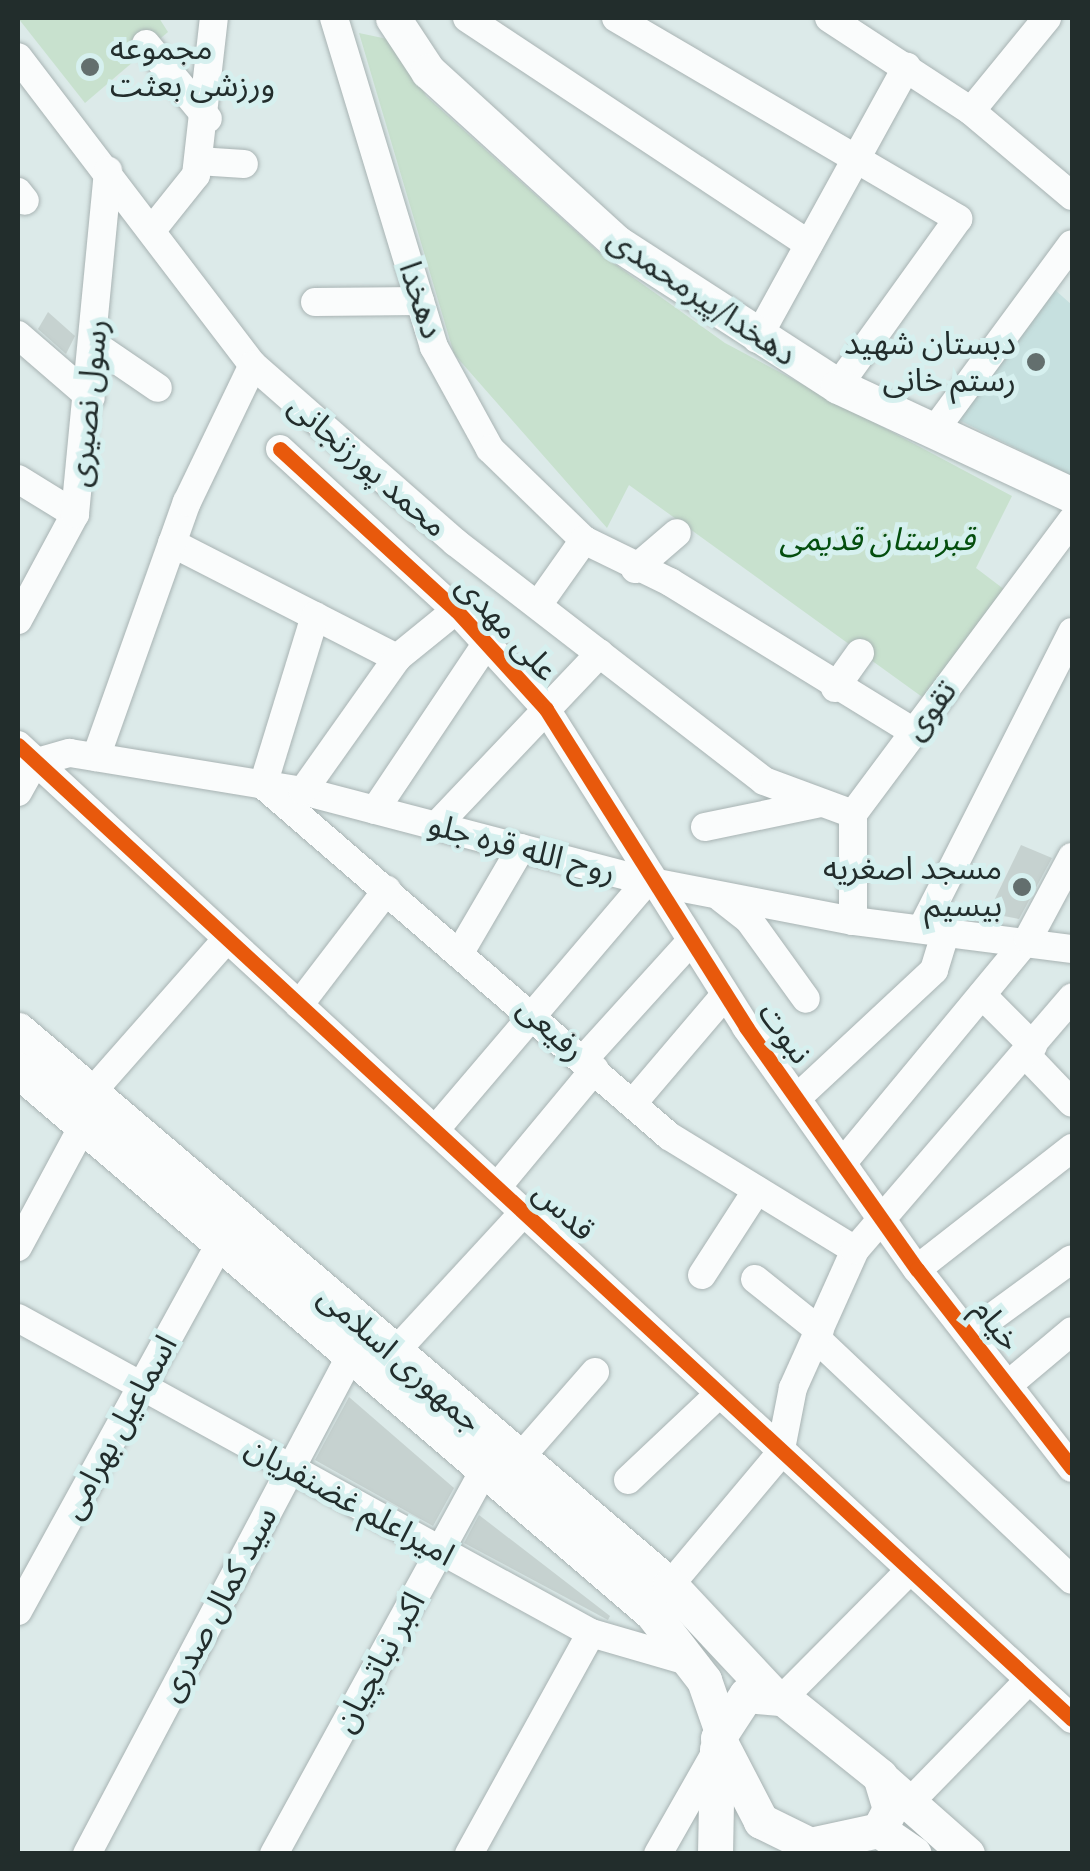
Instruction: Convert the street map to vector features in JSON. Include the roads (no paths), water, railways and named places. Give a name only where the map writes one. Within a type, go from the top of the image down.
[{"type":"main road","name":"دهخدا/پیرمحمدی","points":[[400,19],[428,71],[617,243],[757,339],[838,386],[1072,495]]},
{"type":"main road","name":"جمهوری اسلامی","points":[[18,1030],[87,1110],[220,1243],[652,1613],[691,1662],[719,1739],[761,1821],[786,1840],[831,1849]]},
{"type":"main road","name":"جمهوری اسلامی","points":[[18,1070],[87,1110],[394,1353],[670,1585],[778,1697],[880,1776]]},
{"type":"main road","points":[[715,1854],[719,1739],[746,1695],[778,1697]]},
{"type":"main road","points":[[880,1776],[966,1854]]},
{"type":"main road","points":[[831,1849],[879,1830],[890,1797],[880,1776]]},
{"type":"main road","points":[[879,1830],[914,1854]]},
{"type":"street","points":[[152,230],[198,161],[208,119],[214,18]]},
{"type":"street","name":"دهخدا","points":[[334,18],[434,348],[490,449],[584,540],[635,569],[670,582],[835,688],[914,732]]},
{"type":"street","points":[[466,18],[810,244]]},
{"type":"street","points":[[616,18],[858,154],[958,219],[838,386]]},
{"type":"street","points":[[829,18],[875,27],[907,66],[971,112],[1072,196]]},
{"type":"street","points":[[971,112],[1047,18]]},
{"type":"street","points":[[146,44],[208,119]]},
{"type":"street","name":"محمد پورزنجانی","points":[[18,56],[253,365],[538,605],[764,781],[853,814]]},
{"type":"street","points":[[757,339],[907,66]]},
{"type":"street","points":[[198,161],[244,164]]},
{"type":"street","name":"رسول نصیری","points":[[18,620],[75,514],[92,398],[108,171]]},
{"type":"street","points":[[934,431],[1072,244]]},
{"type":"street","points":[[315,302],[420,301]]},
{"type":"street","points":[[18,336],[92,398]]},
{"type":"street","points":[[95,345],[158,388]]},
{"type":"street","points":[[96,757],[172,544],[253,365]]},
{"type":"street","name":"علی مهدی","points":[[280,449],[456,610],[546,709],[602,789],[647,881]]},
{"type":"street","points":[[18,479],[75,514]]},
{"type":"street","name":"تقوی","points":[[853,814],[1072,520]]},
{"type":"street","points":[[635,569],[677,533]]},
{"type":"street","points":[[538,605],[584,540]]},
{"type":"street","points":[[172,544],[397,658]]},
{"type":"street","points":[[302,792],[397,658],[456,610]]},
{"type":"street","points":[[263,785],[315,616]]},
{"type":"street","points":[[375,810],[486,644]]},
{"type":"street","points":[[798,1097],[934,970],[934,930],[1068,651]]},
{"type":"street","points":[[436,826],[600,653]]},
{"type":"street","points":[[835,688],[860,653]]},
{"type":"street","points":[[18,792],[26,754]]},
{"type":"street","name":"روح الله قره جلو","points":[[26,754],[96,757],[302,792],[647,881],[852,921],[1028,939],[1072,949]]},
{"type":"street","name":"قدس","points":[[26,754],[498,1187],[780,1454],[1072,1719]]},
{"type":"street","name":"رفیعی","points":[[263,785],[462,949],[632,1103],[757,1190],[855,1250]]},
{"type":"street","points":[[705,827],[823,803]]},
{"type":"street","points":[[852,921],[853,814]]},
{"type":"street","points":[[462,949],[521,848]]},
{"type":"street","points":[[845,1160],[1028,939],[1072,857]]},
{"type":"street","points":[[435,1130],[647,881]]},
{"type":"street","name":"نبوت","points":[[647,881],[882,1215]]},
{"type":"street","points":[[299,1005],[386,890]]},
{"type":"street","points":[[718,895],[759,932],[806,999]]},
{"type":"street","points":[[18,1247],[87,1110],[227,940]]},
{"type":"street","points":[[498,1187],[590,1064],[689,942]]},
{"type":"street","points":[[632,1103],[725,995]]},
{"type":"street","points":[[982,995],[1072,1103]]},
{"type":"street","points":[[670,1585],[780,1454],[818,1335],[855,1250],[1072,998]]},
{"type":"street","points":[[916,1269],[1072,1148]]},
{"type":"street","points":[[702,1275],[757,1190]]},
{"type":"street","points":[[394,1353],[524,1212]]},
{"type":"street","name":"خیام","points":[[882,1215],[916,1269],[1071,1464]]},
{"type":"street","name":"اسماعیل بهرامی","points":[[18,1611],[220,1243]]},
{"type":"street","points":[[970,1334],[1072,1258]]},
{"type":"street","points":[[755,1279],[1072,1580]]},
{"type":"street","name":"امیراعلم غضنفریان","points":[[18,1318],[591,1633],[691,1662]]},
{"type":"street","points":[[1009,1384],[1072,1331]]},
{"type":"street","name":"سید کمال صدری","points":[[87,1854],[351,1355]]},
{"type":"street","points":[[518,1460],[595,1372]]},
{"type":"street","points":[[628,1480],[718,1394]]},
{"type":"street","name":"اکبر نباتچیان","points":[[274,1854],[484,1470]]},
{"type":"street","points":[[778,1697],[910,1570]]},
{"type":"street","points":[[470,1854],[591,1633]]},
{"type":"street","points":[[910,1803],[1029,1680]]},
{"type":"street","points":[[658,1854],[719,1739]]},
{"type":"place","name":"مجموعه ورزشی بعثت","points":[[90,67]]},
{"type":"place","name":"دبستان شهید رستم خانی","points":[[1036,362]]},
{"type":"place","name":"مسجد اصغریه بیسیم","points":[[1022,887]]},
{"type":"park label","name":"قبرستان قدیمى","points":[[877,539]]}]
